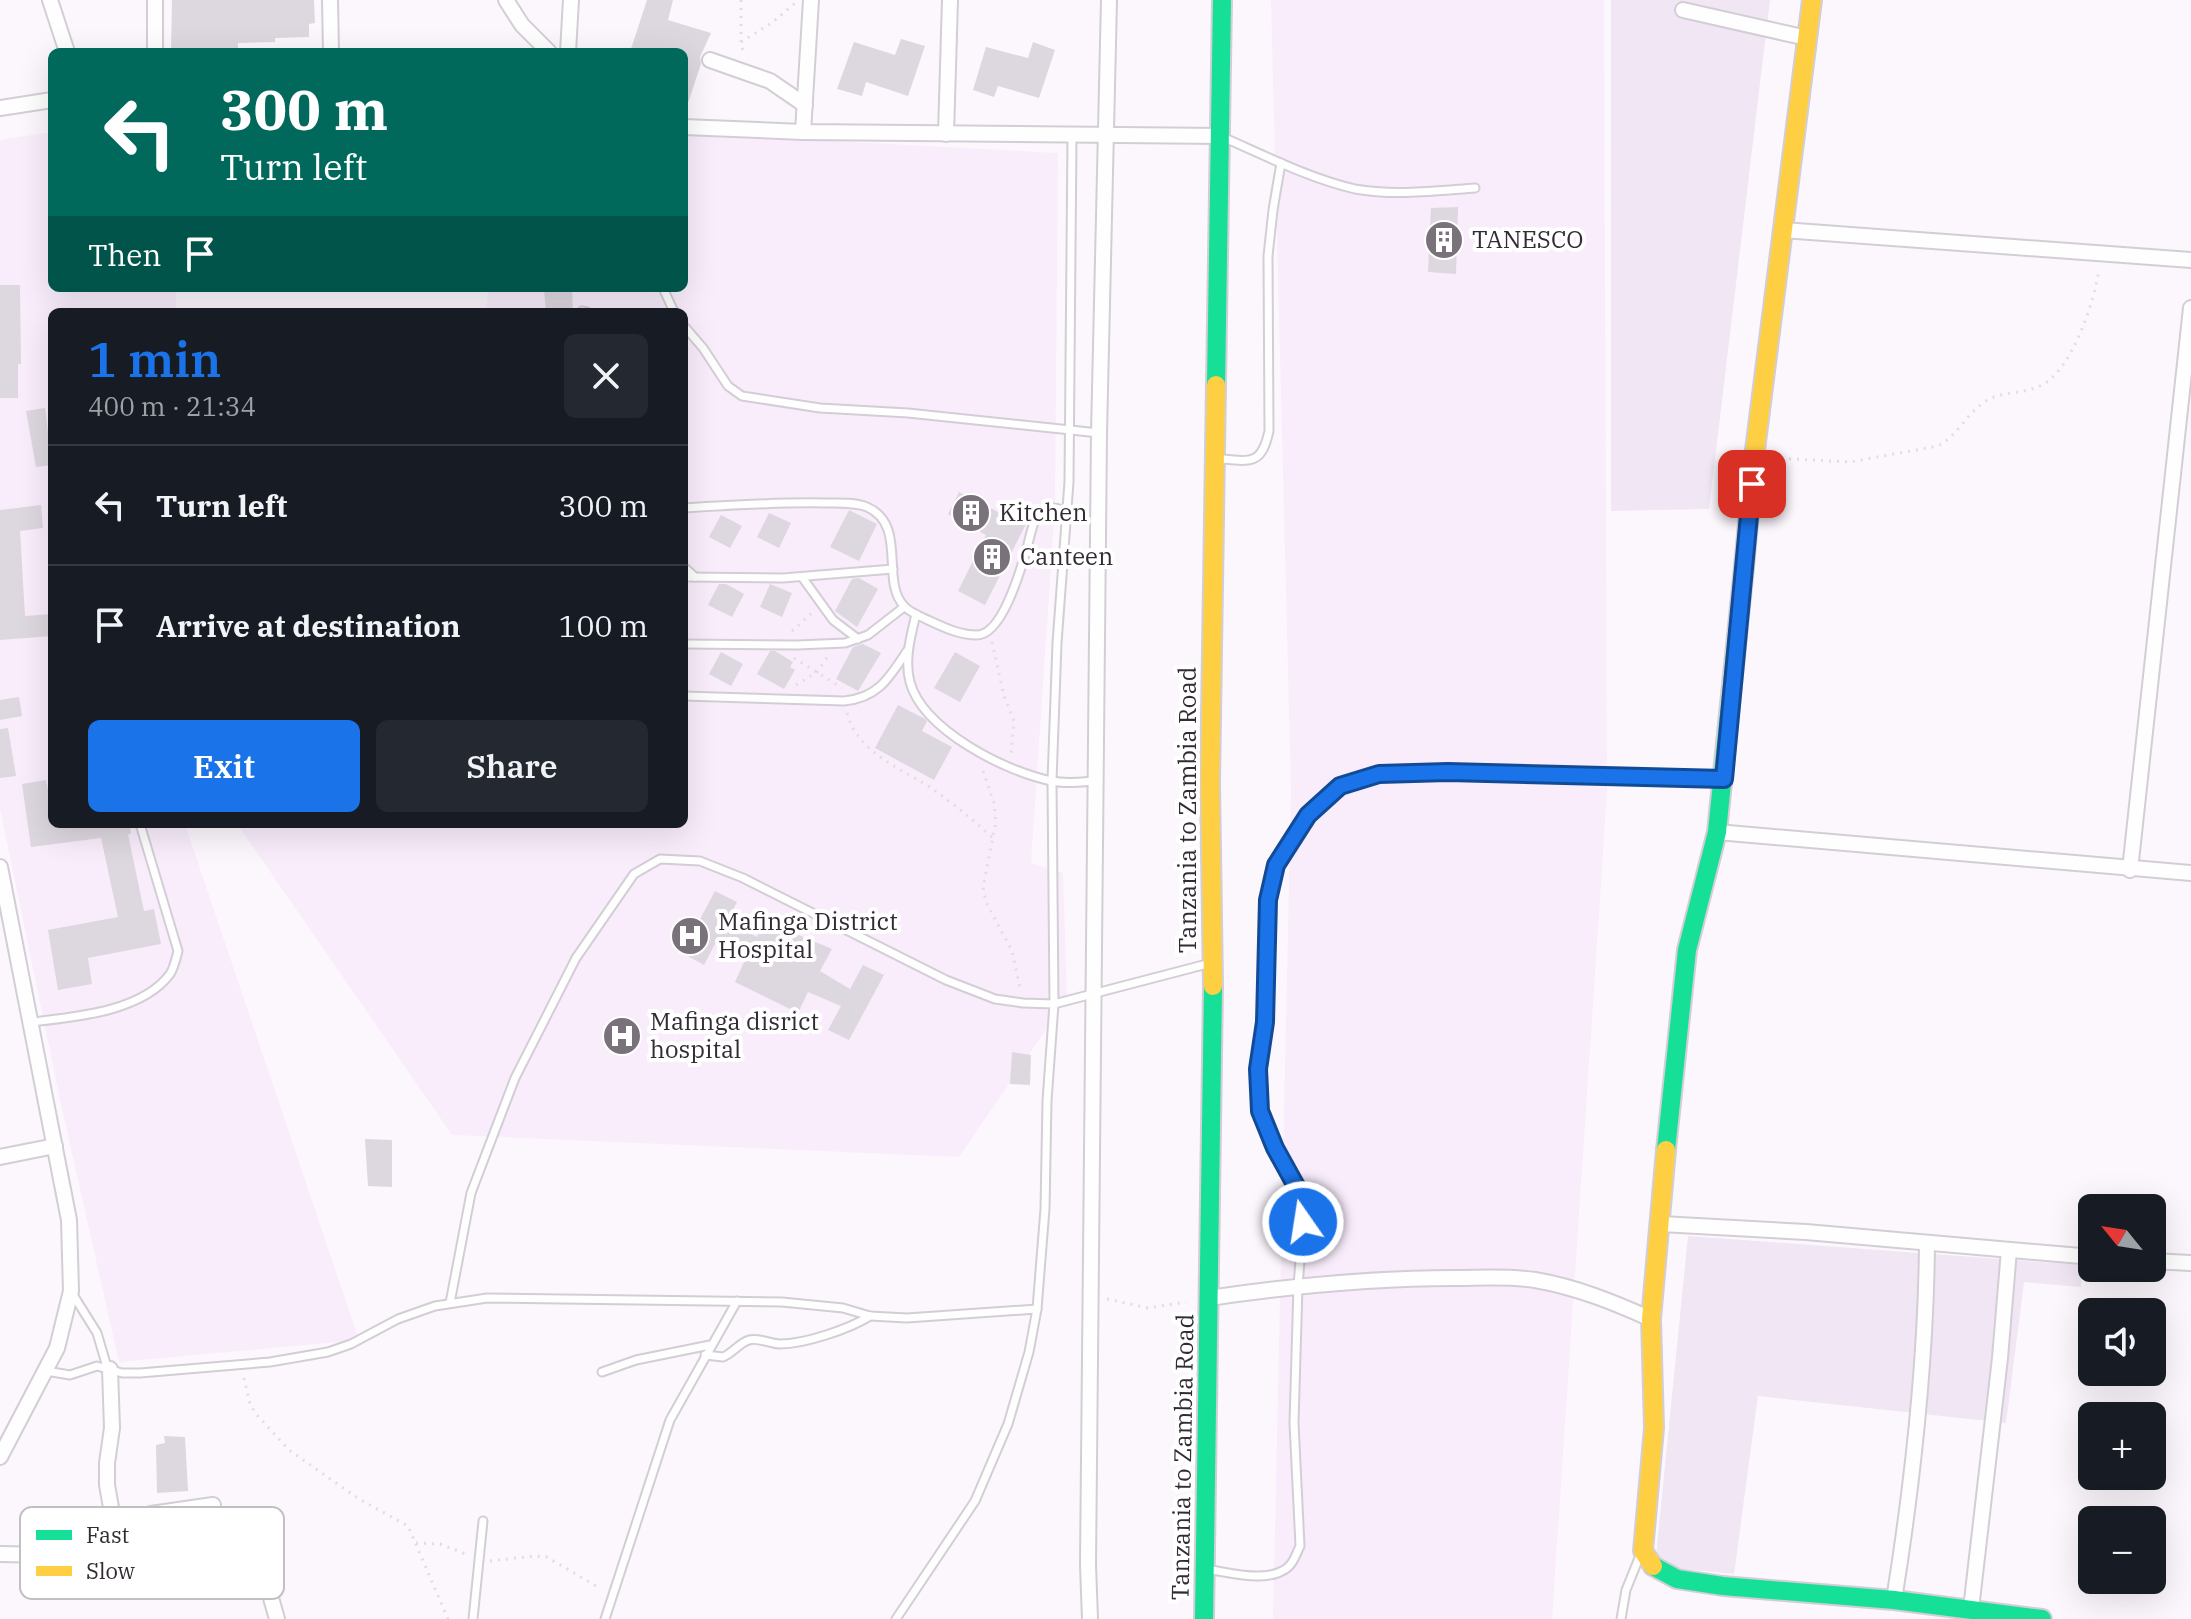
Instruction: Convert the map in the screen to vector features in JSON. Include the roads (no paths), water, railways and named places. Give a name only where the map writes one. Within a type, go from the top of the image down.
[{"type":"main road","name":"Tanzania to Zambia Road","points":[[1204,1619],[1213,962],[1210,783],[1222,0]]},
{"type":"main road","points":[[1812,0],[1754,458],[1717,832],[1687,950],[1681,989],[1651,1319],[1654,1428],[1643,1551],[1654,1568],[1677,1579],[1723,1586],[1894,1600],[2042,1619]]},
{"type":"street","points":[[50,0],[66,48]]},
{"type":"street","points":[[155,0],[155,48]]},
{"type":"street","points":[[330,0],[331,48]]},
{"type":"street","points":[[506,0],[522,25],[545,48]]},
{"type":"street","points":[[568,48],[571,0]]},
{"type":"street","points":[[803,132],[811,0]]},
{"type":"street","points":[[946,134],[950,0]]},
{"type":"street","points":[[1090,1619],[1092,996],[1099,433],[1109,0]]},
{"type":"street","points":[[1683,10],[1807,38]]},
{"type":"street","points":[[710,60],[755,75],[786,90],[805,105]]},
{"type":"street","points":[[0,108],[48,101]]},
{"type":"street","points":[[688,127],[803,132],[1221,136]]},
{"type":"street","points":[[1783,230],[2191,260]]},
{"type":"street","points":[[2130,870],[2191,308]]},
{"type":"street","points":[[1717,832],[2191,873]]},
{"type":"street","points":[[0,867],[69,1220],[71,1291],[57,1348],[0,1457]]},
{"type":"street","points":[[0,1157],[55,1146]]},
{"type":"street","points":[[1661,1224],[1738,1227],[2078,1256]]},
{"type":"street","points":[[1894,1600],[1915,1459],[1922,1384],[1927,1243]]},
{"type":"street","points":[[1971,1609],[2000,1358],[2009,1250]]},
{"type":"street","points":[[2166,1262],[2191,1263]]},
{"type":"street","points":[[1209,1298],[1298,1286],[1420,1278],[1532,1280],[1608,1300],[1651,1319]]},
{"type":"street","points":[[108,1368],[112,1428],[107,1463],[110,1507]]},
{"type":"street","points":[[199,1507],[213,1505]]},
{"type":"street","points":[[0,1554],[20,1554]]},
{"type":"street","points":[[271,1599],[277,1619]]},
{"type":"lane","points":[[896,1619],[975,1501],[1008,1424],[1029,1352],[1037,1309],[1045,1209],[1047,1101],[1054,1004],[1052,781],[1070,431],[1072,135]]},
{"type":"lane","points":[[1221,136],[1318,178],[1357,189],[1407,193],[1475,188]]},
{"type":"lane","points":[[1216,459],[1254,459],[1265,451],[1270,392],[1268,256],[1281,163]]},
{"type":"lane","points":[[688,332],[703,348],[728,386],[742,396],[820,408],[908,413],[1099,433]]},
{"type":"lane","points":[[688,508],[801,502],[866,507],[887,526],[897,595],[904,607],[962,633],[981,635],[989,632],[1009,598],[1035,521],[1050,508],[1067,511]]},
{"type":"lane","points":[[688,577],[802,577],[893,569]]},
{"type":"lane","points":[[688,571],[695,577]]},
{"type":"lane","points":[[802,577],[833,620],[858,639]]},
{"type":"lane","points":[[688,644],[833,645],[868,635],[904,607]]},
{"type":"lane","points":[[916,614],[908,649],[909,681],[920,702],[945,729],[974,751],[1008,767],[1052,781],[1095,781]]},
{"type":"lane","points":[[688,696],[861,700],[882,685],[908,649]]},
{"type":"lane","points":[[1205,1569],[1257,1576],[1285,1570],[1300,1546],[1294,1423],[1303,1222],[1301,1195],[1275,1148],[1260,1111],[1258,1069],[1265,1022],[1268,900],[1276,865],[1308,815],[1340,786],[1379,774],[1448,772],[1724,779]]},
{"type":"lane","points":[[32,1022],[113,1009],[156,989],[172,972],[178,951],[141,828]]},
{"type":"lane","points":[[450,1303],[471,1193],[515,1078],[576,958],[634,874],[660,859],[700,861],[729,872],[946,980],[995,999],[1054,1004],[1213,962]]},
{"type":"lane","points":[[71,1291],[97,1333],[108,1368]]},
{"type":"lane","points":[[46,1371],[70,1375],[87,1368],[108,1368],[122,1373],[140,1373],[270,1362],[328,1352],[351,1344],[398,1319],[450,1303],[487,1298],[782,1302],[870,1316],[907,1318],[1037,1309]]},
{"type":"lane","points":[[605,1619],[670,1420],[737,1301]]},
{"type":"lane","points":[[705,1355],[723,1357],[754,1339],[788,1343],[855,1325],[870,1316]]},
{"type":"lane","points":[[602,1372],[636,1360],[710,1345]]},
{"type":"lane","points":[[473,1619],[483,1521]]},
{"type":"lane","points":[[1621,1619],[1626,1590],[1643,1551]]},
{"type":"place","name":"TANESCO","points":[[1444,240]]},
{"type":"place","name":"Kitchen","points":[[971,513]]},
{"type":"place","name":"Canteen","points":[[992,557]]},
{"type":"place","name":"Mafinga District Hospital","points":[[690,936]]},
{"type":"place","name":"Mafinga disrict hospital","points":[[622,1036]]}]
